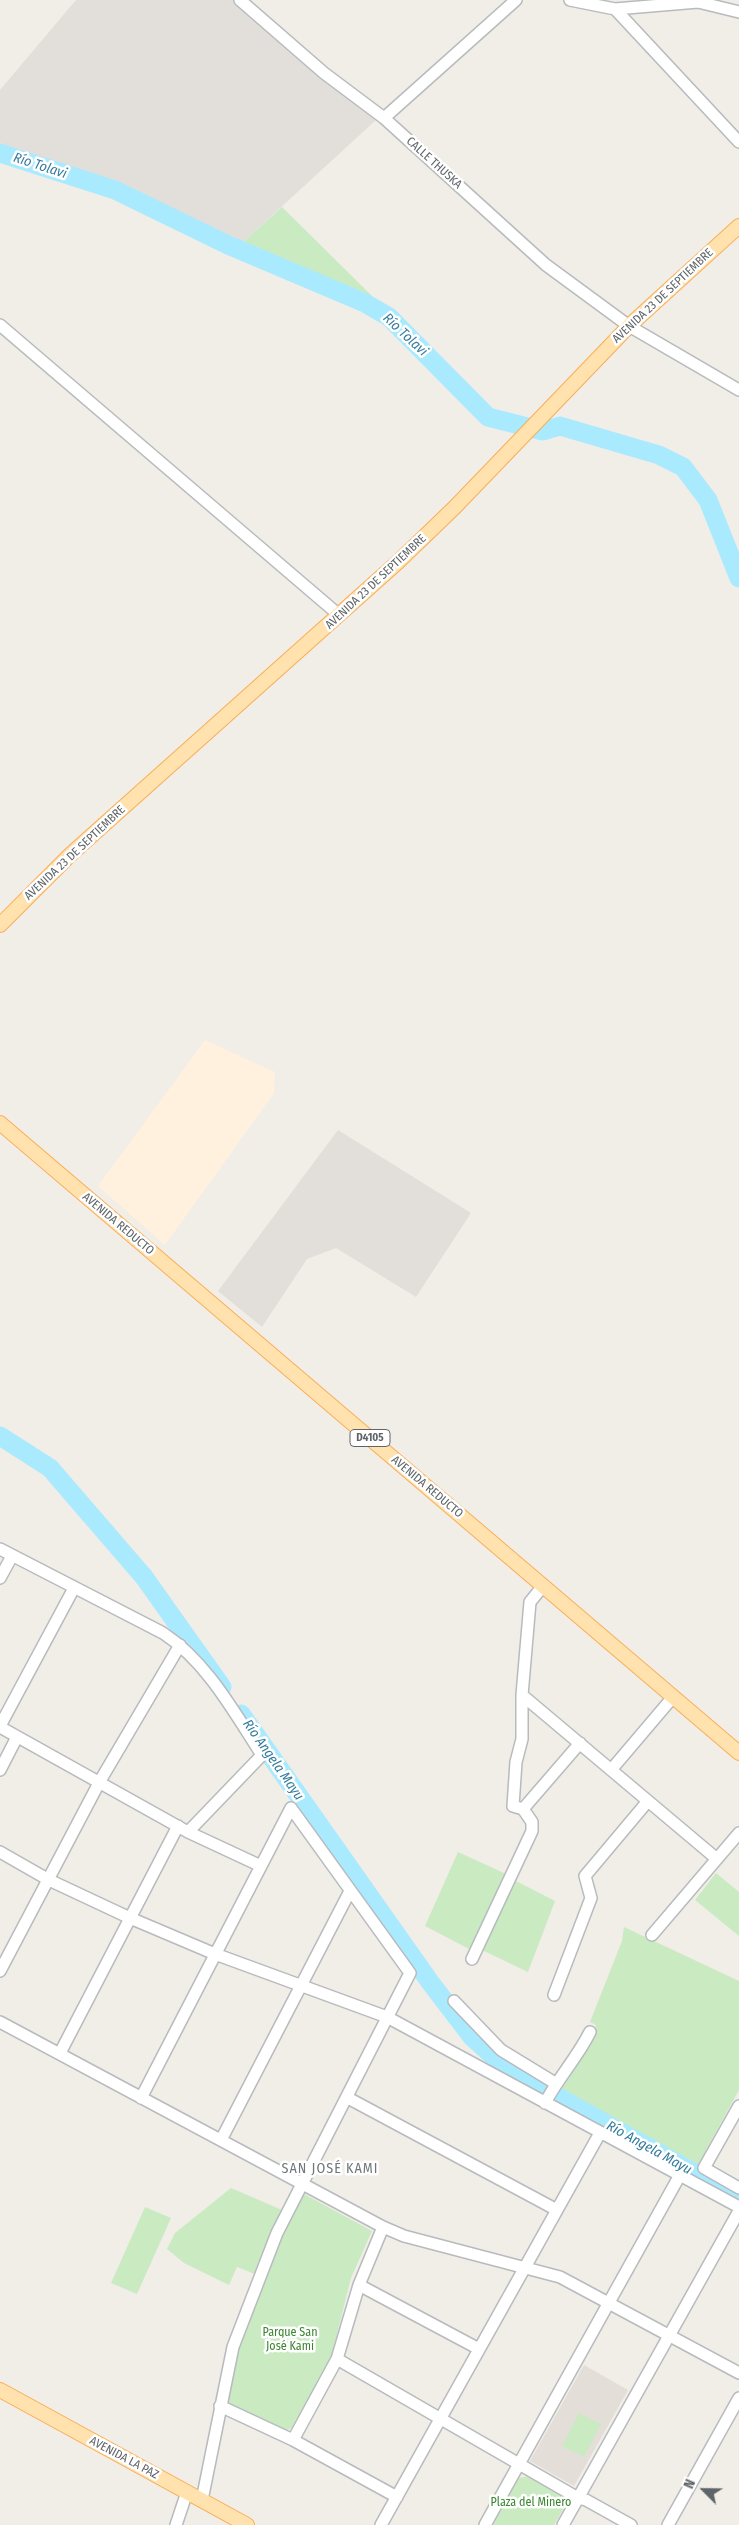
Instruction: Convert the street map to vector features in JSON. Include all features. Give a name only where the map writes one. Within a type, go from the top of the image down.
[{"type":"main road","name":"AVENIDA 23 DE SEPTIEMBRE","points":[[0,925],[71,854],[339,615],[455,507],[629,326],[739,226]]},
{"type":"main road","name":"AVENIDA REDUCTO","points":[[0,1124],[739,1753]]},
{"type":"main road","name":"AVENIDA LA PAZ","points":[[0,2390],[247,2525]]},
{"type":"street","name":"CALLE THUSKA","points":[[240,0],[324,73],[384,118],[546,266],[629,326],[739,390]]},
{"type":"street","points":[[384,118],[516,0]]},
{"type":"street","points":[[570,0],[615,9],[698,2],[739,12]]},
{"type":"street","points":[[615,9],[739,142]]},
{"type":"street","points":[[0,324],[339,615]]},
{"type":"street","points":[[0,1549],[163,1633],[180,1645],[225,1697],[262,1755],[183,1829],[130,1918],[60,2053]]},
{"type":"street","points":[[0,1578],[12,1556]]},
{"type":"street","points":[[472,1959],[532,1831],[532,1822],[523,1809],[513,1806],[516,1762],[522,1739],[522,1695],[530,1602],[543,1586]]},
{"type":"street","points":[[74,1588],[0,1727],[100,1781],[183,1829],[261,1866]]},
{"type":"street","points":[[0,1971],[100,1781],[180,1645]]},
{"type":"street","points":[[522,1695],[717,1859]]},
{"type":"street","points":[[611,1770],[673,1697]]},
{"type":"street","points":[[0,1770],[17,1737]]},
{"type":"street","points":[[523,1809],[580,1743]]},
{"type":"street","points":[[554,1995],[591,1898],[585,1876],[648,1801]]},
{"type":"street","points":[[141,2098],[291,1808],[410,1973],[348,2098],[302,2182],[277,2233],[233,2347],[202,2500]]},
{"type":"street","points":[[652,1935],[739,1833]]},
{"type":"street","points":[[0,1852],[49,1880],[130,1918],[215,1954],[387,2017],[739,2207]]},
{"type":"street","points":[[221,2140],[350,1892]]},
{"type":"street","points":[[454,2000],[501,2050],[555,2083]]},
{"type":"street","points":[[0,2022],[383,2227],[404,2236],[560,2277],[739,2373]]},
{"type":"street","points":[[545,2103],[555,2083],[579,2055],[590,2032]]},
{"type":"street","points":[[348,2098],[557,2210]]},
{"type":"street","points":[[739,2106],[704,2168],[739,2188]]},
{"type":"street","points":[[381,2525],[600,2133]]},
{"type":"street","points":[[484,2525],[680,2176]]},
{"type":"street","points":[[563,2525],[739,2211]]},
{"type":"street","points":[[292,2440],[336,2359],[359,2285],[383,2227]]},
{"type":"street","points":[[359,2285],[480,2349]]},
{"type":"street","points":[[336,2359],[578,2498],[586,2500],[631,2525]]},
{"type":"street","points":[[668,2525],[739,2398]]},
{"type":"street","points":[[220,2406],[292,2440],[397,2497]]},
{"type":"street","points":[[176,2525],[187,2492]]},
{"type":"shaded area","points":[[76,0],[233,0],[376,120],[242,243],[130,188],[0,143],[0,90]]},
{"type":"shaded area","points":[[205,1040],[275,1072],[274,1093],[165,1245],[98,1186]]},
{"type":"shaded area","points":[[338,1130],[471,1213],[416,1297],[336,1248],[307,1259],[262,1327],[218,1291]]},
{"type":"shaded area","points":[[584,2365],[628,2390],[574,2486],[530,2461]]},
{"type":"green space","points":[[282,207],[373,297],[242,243]]},
{"type":"green space","points":[[458,1852],[506,1874],[471,1950],[425,1926]]},
{"type":"green space","points":[[716,1873],[739,1892],[739,1936],[695,1900]]},
{"type":"green space","points":[[514,1880],[555,1901],[528,1972],[482,1950]]},
{"type":"green space","points":[[624,1927],[739,1981],[739,2090],[707,2148],[701,2168],[708,2176],[704,2185],[550,2101],[558,2086],[571,2072],[596,2025],[590,2022],[622,1941]]},
{"type":"green space","points":[[231,2188],[282,2210],[255,2274],[237,2267],[229,2285],[184,2263],[167,2249],[175,2233]]},
{"type":"green space","name":"Parque San José Kami","points":[[304,2194],[372,2231],[351,2278],[331,2358],[292,2428],[287,2430],[226,2403],[239,2346],[282,2235]]},
{"type":"green space","points":[[145,2207],[171,2218],[137,2294],[111,2283]]},
{"type":"green space","points":[[579,2413],[601,2424],[584,2457],[562,2446]]},
{"type":"green space","name":"Plaza del Minero","points":[[529,2476],[565,2497],[565,2506],[554,2525],[493,2525],[519,2478]]},
{"type":"waterway","name":"Río Tolavi","points":[[0,153],[115,190],[228,245],[365,303],[389,317],[488,417],[543,431],[560,426],[659,455],[683,467],[708,500],[739,578]]},
{"type":"waterway","name":"Río Angela Mayu","points":[[0,1436],[50,1468],[144,1577],[222,1687]]},
{"type":"waterway","name":"Río Angela Mayu","points":[[241,1714],[430,1982],[472,2037],[505,2067],[541,2087]]},
{"type":"waterway","name":"Río Angela Mayu","points":[[558,2097],[739,2198]]},
{"type":"district","name":"SAN JOSÉ KAMI","points":[[330,2169]]}]
